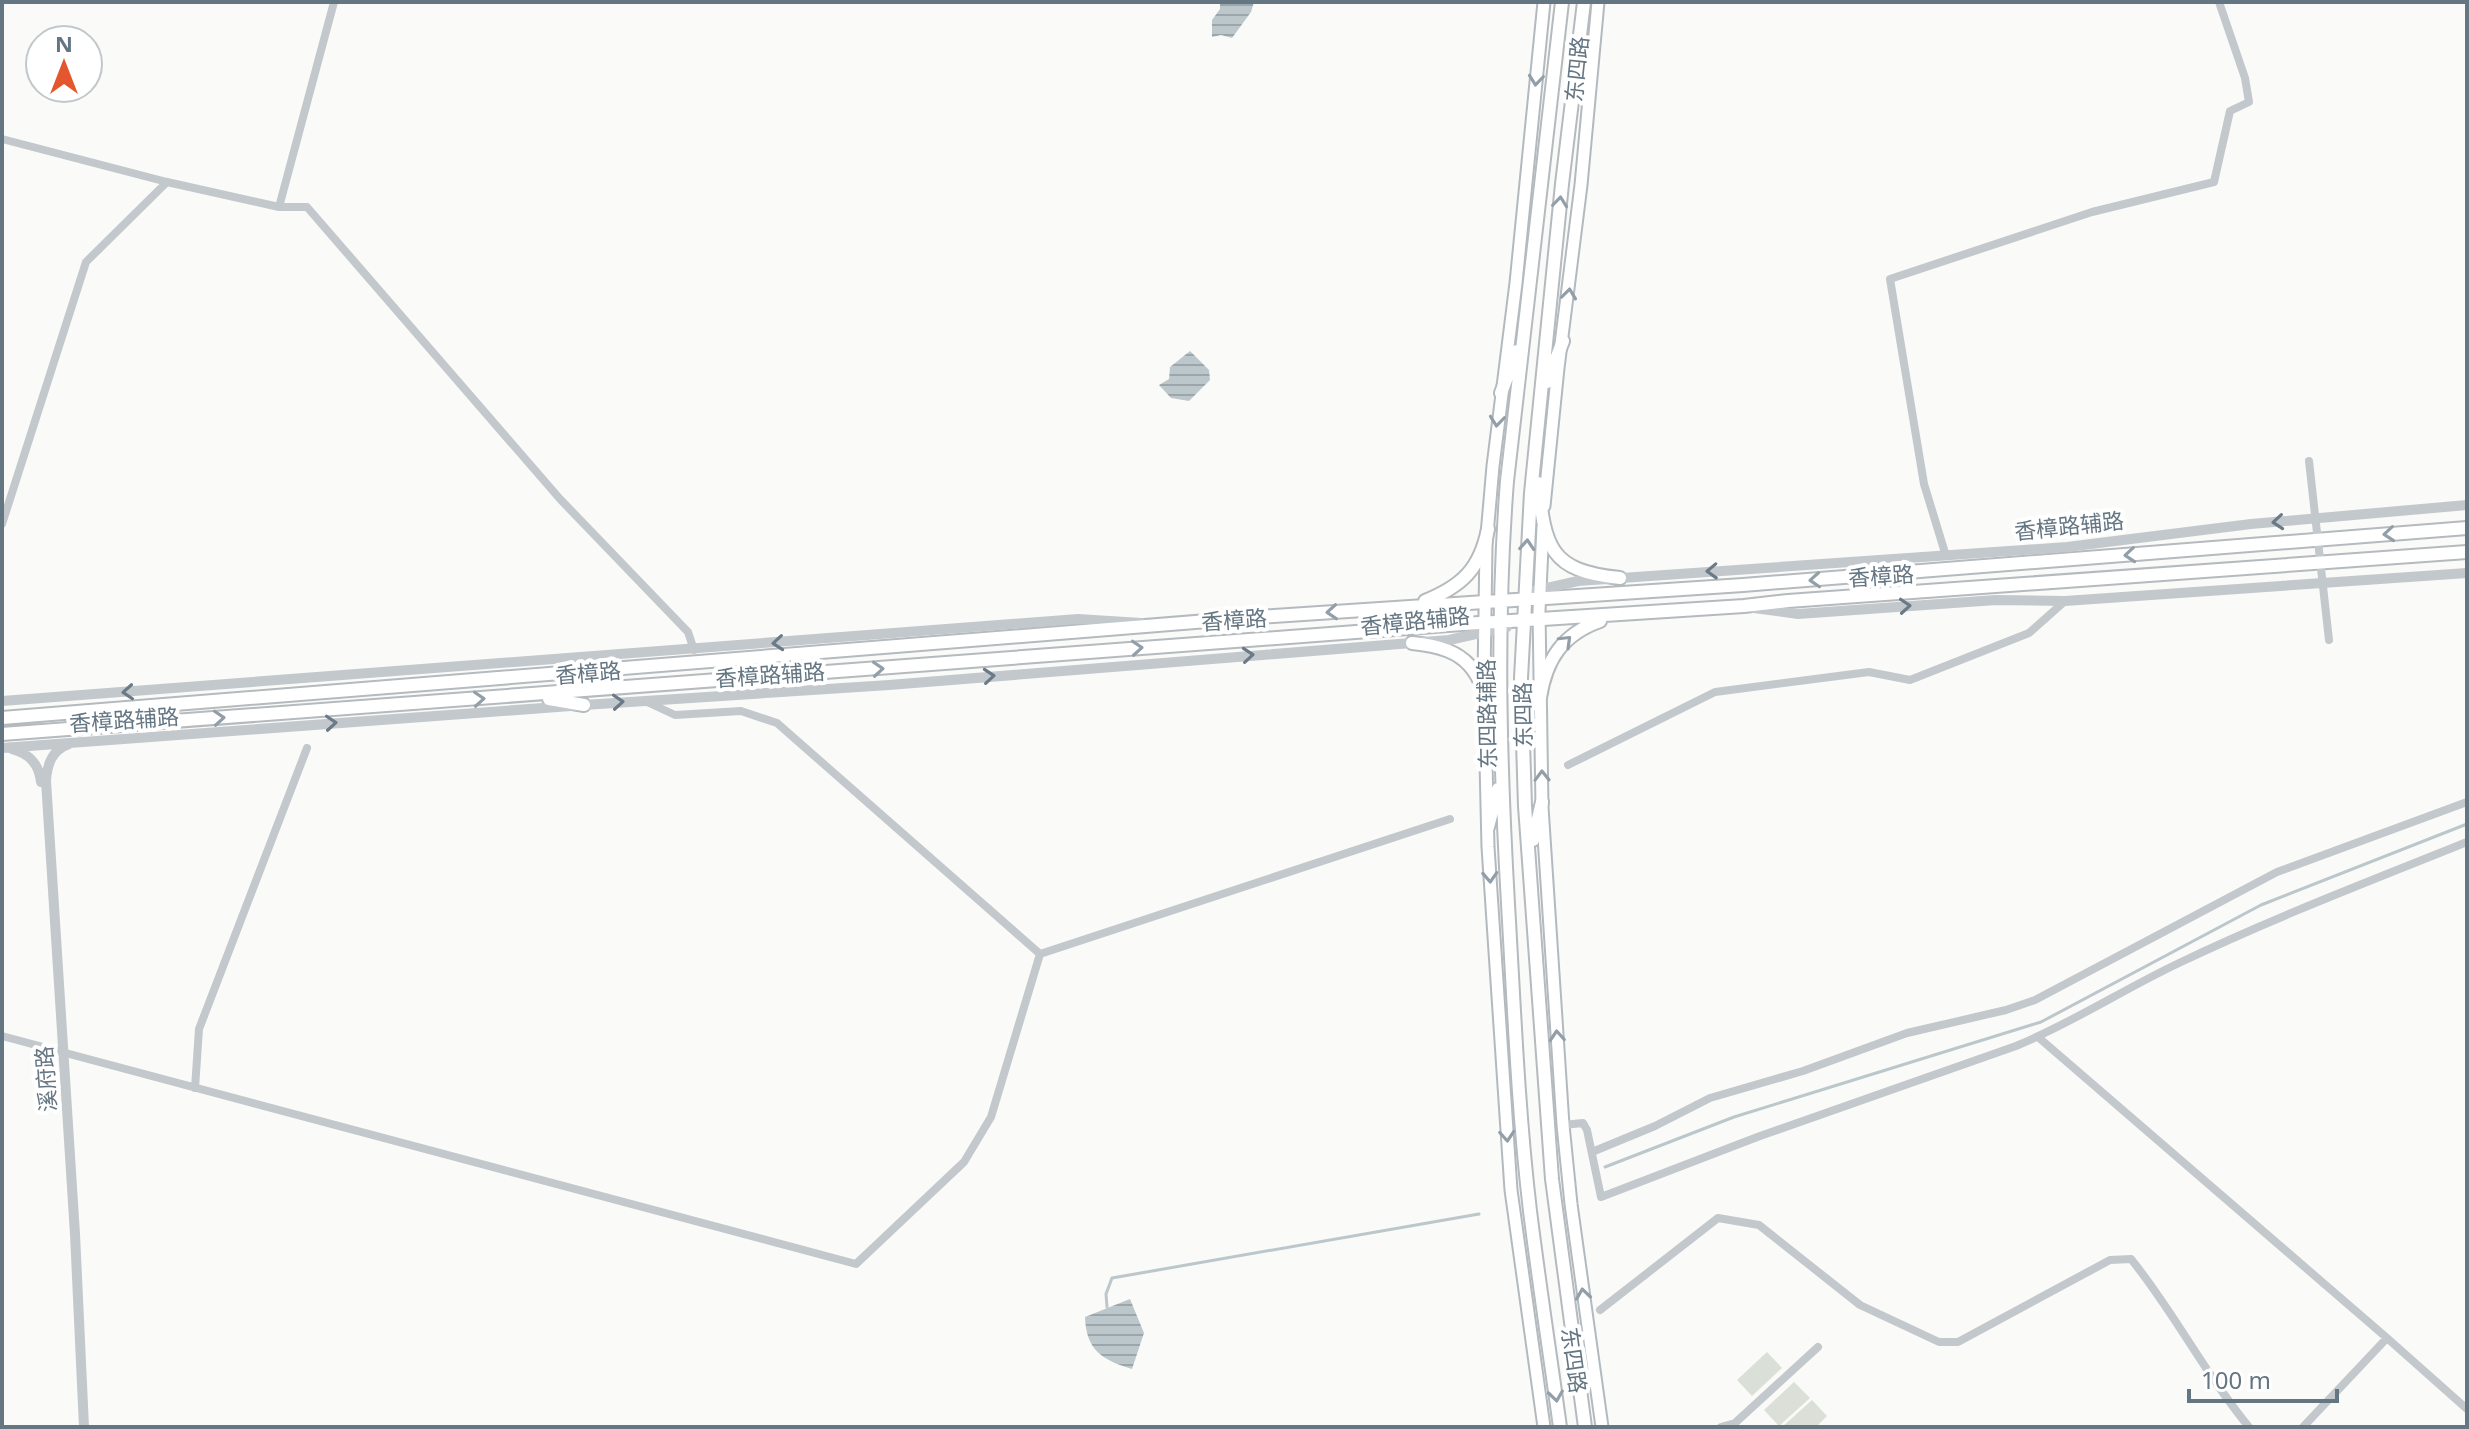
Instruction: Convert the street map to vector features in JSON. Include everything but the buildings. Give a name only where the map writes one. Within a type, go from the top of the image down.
[{"type":"main road","name":"东四路辅路","points":[[1544,2],[1516,283],[1501,393],[1488,529],[1485,602],[1488,827],[1511,1190],[1544,1427]]},
{"type":"main road","name":"东四路","points":[[1560,1427],[1528,1193],[1502,774],[1500,625],[1507,481],[1562,2]]},
{"type":"main road","name":"东四路","points":[[1584,2],[1535,457],[1522,622],[1523,759],[1552,1179],[1585,1427]]},
{"type":"main road","points":[[1598,2],[1580,198],[1543,523],[1539,620],[1542,802],[1563,1125],[1602,1427]]},
{"type":"main road","points":[[1501,393],[1524,333]]},
{"type":"main road","points":[[1541,400],[1563,341]]},
{"type":"main road","points":[[1535,457],[1543,523],[1549,544],[1563,561],[1587,573],[1620,578]]},
{"type":"main road","name":"香樟路","points":[[2,718],[1485,602],[1540,594],[2467,528]]},
{"type":"main road","points":[[1409,606],[1447,591],[1466,577],[1480,558],[1488,529]]},
{"type":"main road","name":"香樟路","points":[[2,734],[1485,627],[1539,620],[2467,552]]},
{"type":"main road","points":[[1540,698],[1547,666],[1569,637],[1590,625],[1623,615]]},
{"type":"main road","points":[[1412,643],[1439,646],[1460,655],[1477,673],[1501,747]]},
{"type":"main road","points":[[526,696],[584,705]]},
{"type":"main road","points":[[1488,827],[1502,774]]},
{"type":"main road","points":[[1530,851],[1542,802]]},
{"type":"street","points":[[279,207],[334,2]]},
{"type":"street","points":[[1946,556],[1924,484],[1890,279],[2092,212],[2214,182],[2230,111],[2249,102],[2245,78],[2219,2]]},
{"type":"street","points":[[2,139],[167,182],[279,207],[307,207],[560,499],[688,632],[694,650]]},
{"type":"street","points":[[2,524],[86,262],[167,182]]},
{"type":"street","points":[[2309,461],[2329,640]]},
{"type":"street","name":"香樟路辅路","points":[[1540,594],[1578,581],[2067,547],[2315,518],[2467,505]]},
{"type":"street","name":"香樟路","points":[[1744,606],[1798,614],[1996,600],[2065,601],[2467,573]]},
{"type":"street","points":[[1568,765],[1715,692],[1869,672],[1910,680],[2029,633],[2065,601]]},
{"type":"street","points":[[2,701],[1078,619],[1163,625]]},
{"type":"street","name":"香樟路辅路","points":[[4,748],[874,686],[1449,640],[1485,627]]},
{"type":"street","points":[[645,701],[675,715],[741,711],[777,723],[1040,954]]},
{"type":"street","name":"溪府路","points":[[60,1052],[47,770],[55,752],[75,742]]},
{"type":"street","name":"溪府路","points":[[4,748],[32,759],[40,774],[75,1234],[81,1427]]},
{"type":"street","points":[[195,1088],[199,1029],[307,748]]},
{"type":"street","points":[[1592,1152],[1655,1126],[1710,1098],[1803,1071],[1907,1033],[2006,1010],[2035,1000],[2277,872],[2467,802]]},
{"type":"street","points":[[1040,954],[1450,819]]},
{"type":"street","points":[[1563,1125],[1583,1123],[1601,1197],[1760,1136],[2038,1037],[2113,996],[2238,935],[2467,842]]},
{"type":"street","points":[[2,1036],[856,1264],[964,1162],[991,1117],[1040,954]]},
{"type":"street","points":[[2038,1037],[2467,1409]]},
{"type":"street","points":[[1600,1310],[1718,1218],[1759,1225],[1860,1305],[1939,1342],[1958,1342],[2110,1260],[2131,1259],[2219,1390],[2249,1427]]},
{"type":"street","points":[[2303,1427],[2387,1338]]},
{"type":"street","points":[[1721,1427],[1735,1423],[1818,1347]]},
{"type":"shaded area","points":[[1220,2],[1254,2],[1251,12],[1232,38],[1221,35],[1212,37],[1212,20],[1220,9]]},
{"type":"shaded area","points":[[1190,351],[1209,370],[1210,380],[1189,401],[1171,398],[1159,385],[1169,379],[1170,367]]},
{"type":"shaded area","points":[[1130,1299],[1144,1333],[1132,1369],[1112,1362],[1092,1346],[1085,1317]]},
{"type":"shaded area","points":[[1767,1352],[1782,1368],[1752,1396],[1737,1380]]},
{"type":"shaded area","points":[[1794,1382],[1810,1398],[1779,1426],[1764,1410]]},
{"type":"shaded area","points":[[1812,1400],[1827,1416],[1816,1427],[1782,1427]]},
{"type":"waterway","points":[[1605,1167],[1734,1117],[2041,1022],[2261,905],[2467,824]]},
{"type":"waterway","points":[[1107,1307],[1106,1294],[1112,1278],[1479,1214]]}]
